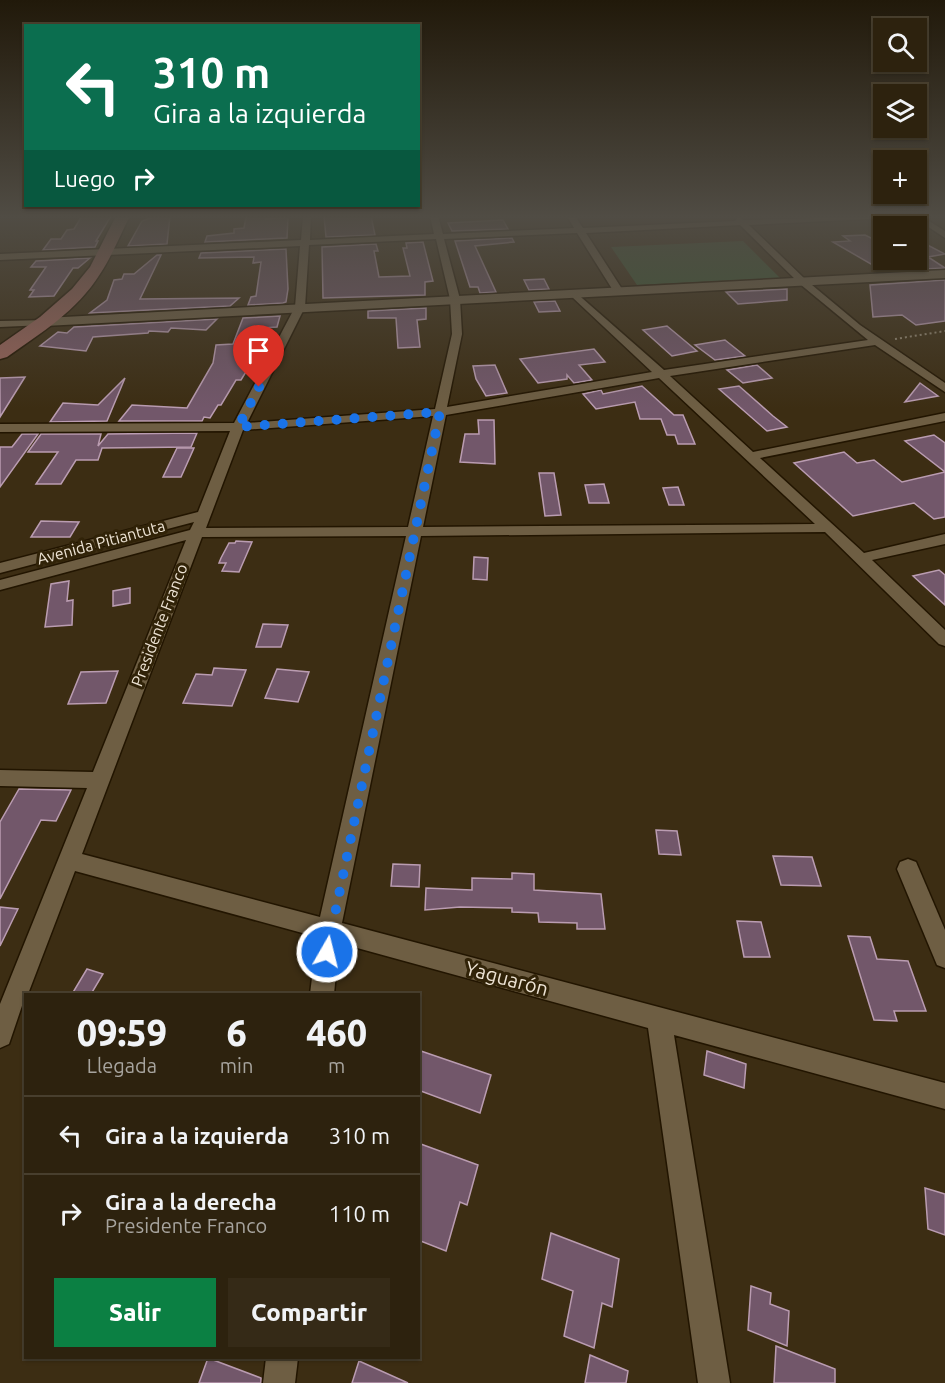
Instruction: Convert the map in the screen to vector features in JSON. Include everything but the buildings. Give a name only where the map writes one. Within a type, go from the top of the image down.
[{"type":"main road","points":[[0,353],[67,304],[88,281]]},
{"type":"street","name":"Presidente Franco","points":[[0,1035],[238,427],[300,307],[302,281]]},
{"type":"street","points":[[322,993],[329,930],[457,334],[455,299],[450,281]]},
{"type":"street","points":[[612,281],[619,292]]},
{"type":"street","points":[[0,324],[829,281]]},
{"type":"street","points":[[803,282],[875,342],[945,388]]},
{"type":"street","points":[[574,294],[829,528],[945,640]]},
{"type":"street","points":[[0,428],[238,427],[440,412],[663,374],[875,342]]},
{"type":"street","points":[[751,456],[945,417]]},
{"type":"street","name":"Avenida Pitiantuta","points":[[0,568],[202,516]]},
{"type":"street","name":"Avenida Pitiantuta","points":[[0,585],[195,533],[829,528]]},
{"type":"street","points":[[861,558],[945,539]]},
{"type":"street","points":[[0,778],[99,780]]},
{"type":"street","name":"Yaguarón","points":[[69,860],[945,1096]]},
{"type":"street","points":[[908,869],[945,957]]},
{"type":"street","points":[[658,1019],[714,1383]]},
{"type":"street","points":[[279,1383],[282,1359]]},
{"type":"path","points":[[875,342],[945,331]]},
{"type":"green space","points":[[634,281],[728,281],[637,285]]},
{"type":"route","points":[[259,387],[238,427],[440,412],[329,930],[327,952]]}]
